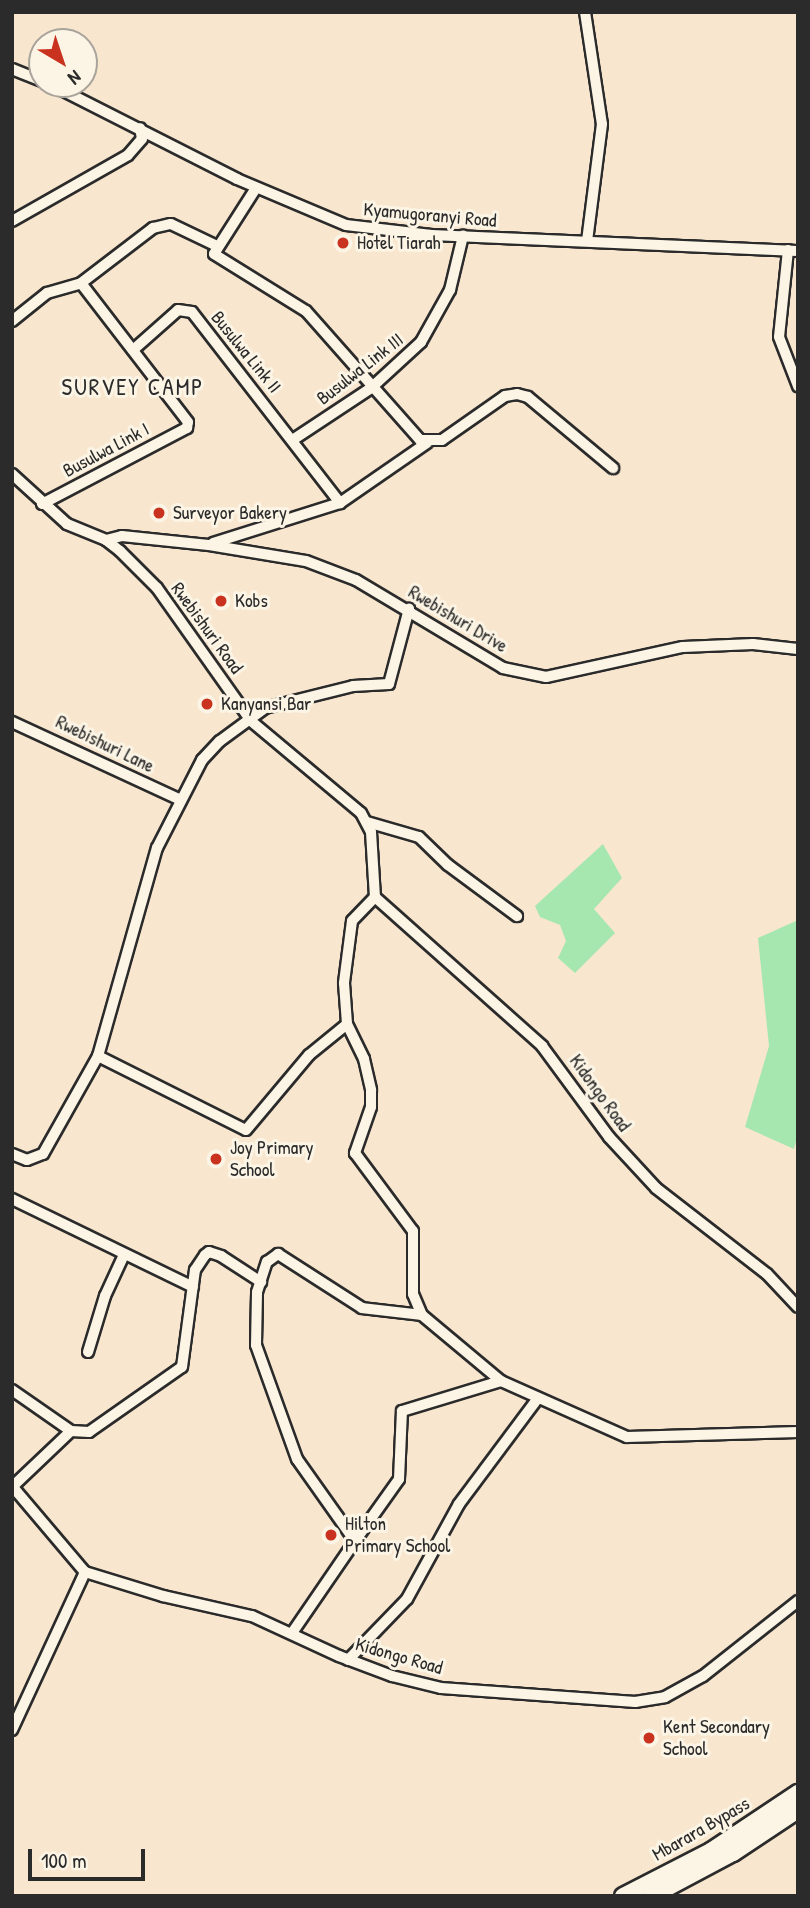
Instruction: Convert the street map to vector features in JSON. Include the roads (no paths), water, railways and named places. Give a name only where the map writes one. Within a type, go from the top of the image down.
[{"type":"highway","name":"Mbarara Bypass","points":[[623,1896],[711,1851],[798,1794]]},
{"type":"highway","name":"Mbarara Bypass","points":[[652,1896],[733,1853],[798,1810]]},
{"type":"street","points":[[584,12],[602,124],[587,241]]},
{"type":"street","name":"Kyamugoranyi Road","points":[[79,98],[256,188],[346,225],[463,236],[793,250]]},
{"type":"street","points":[[12,221],[128,155],[142,139],[140,128]]},
{"type":"street","points":[[256,188],[214,254],[306,311],[370,388],[427,443]]},
{"type":"street","points":[[12,321],[47,293],[81,284],[162,224],[217,246]]},
{"type":"street","name":"Busulwa Link III","points":[[294,439],[370,388],[421,342],[439,315],[463,236]]},
{"type":"street","points":[[793,250],[779,338],[798,386]]},
{"type":"street","points":[[81,284],[134,350]]},
{"type":"street","name":"Busulwa Link II","points":[[134,350],[178,310],[192,313],[294,439]]},
{"type":"street","name":"Busulwa Link I","points":[[42,504],[187,428],[186,417],[134,350]]},
{"type":"street","points":[[209,545],[340,503],[427,443],[442,440],[505,396],[517,394],[528,397],[613,468]]},
{"type":"street","points":[[294,439],[340,503]]},
{"type":"street","name":"Rwebishuri Road","points":[[12,474],[67,524],[106,540],[158,588],[251,721],[367,822]]},
{"type":"street","name":"Rwebishuri Drive","points":[[106,540],[122,536],[209,545],[306,561],[356,580],[409,609],[503,668],[546,677],[683,647],[753,644],[798,649]]},
{"type":"street","points":[[12,1154],[27,1160],[43,1154],[98,1056],[150,871],[181,800],[211,750],[265,708],[353,686],[389,684],[409,609]]},
{"type":"street","name":"Rwebishuri Lane","points":[[12,722],[181,800]]},
{"type":"street","points":[[517,916],[419,837],[367,822],[374,853],[375,897],[355,914],[350,927],[344,984],[347,1024],[364,1059],[371,1090],[371,1107],[355,1153],[413,1231],[413,1294],[422,1315],[501,1381],[627,1437],[798,1432]]},
{"type":"street","name":"Kidongo Road","points":[[375,897],[542,1046],[609,1138],[656,1188],[767,1274],[798,1307]]},
{"type":"street","points":[[98,1056],[246,1130],[309,1055],[347,1024]]},
{"type":"street","points":[[12,1199],[123,1256],[193,1287]]},
{"type":"street","points":[[12,1390],[71,1431],[89,1432],[182,1367],[193,1287],[200,1259],[209,1252],[261,1282]]},
{"type":"street","points":[[355,1541],[289,1440],[253,1332],[267,1262],[278,1254],[362,1308],[422,1315]]},
{"type":"street","points":[[88,1352],[123,1256]]},
{"type":"street","points":[[292,1633],[399,1479],[402,1411],[480,1391],[501,1381]]},
{"type":"street","points":[[348,1660],[407,1599],[459,1504],[538,1398]]},
{"type":"street","points":[[12,1730],[85,1572],[14,1492],[71,1431]]},
{"type":"street","name":"Kidongo Road","points":[[85,1572],[163,1596],[252,1616],[348,1660],[441,1688],[635,1702],[665,1698],[684,1689],[798,1601]]},
{"type":"place","name":"Hotel Tiarah","points":[[343,243]]},
{"type":"place","name":"Surveyor Bakery","points":[[159,513]]},
{"type":"place","name":"Kobs","points":[[221,601]]},
{"type":"place","name":"Kanyansi Bar","points":[[207,704]]},
{"type":"place","name":"Joy Primary School","points":[[216,1159]]},
{"type":"place","name":"Hilton Primary School","points":[[331,1535]]},
{"type":"place","name":"Kent Secondary School","points":[[649,1738]]},
{"type":"district","name":"SURVEY CAMP","points":[[133,387]]}]
